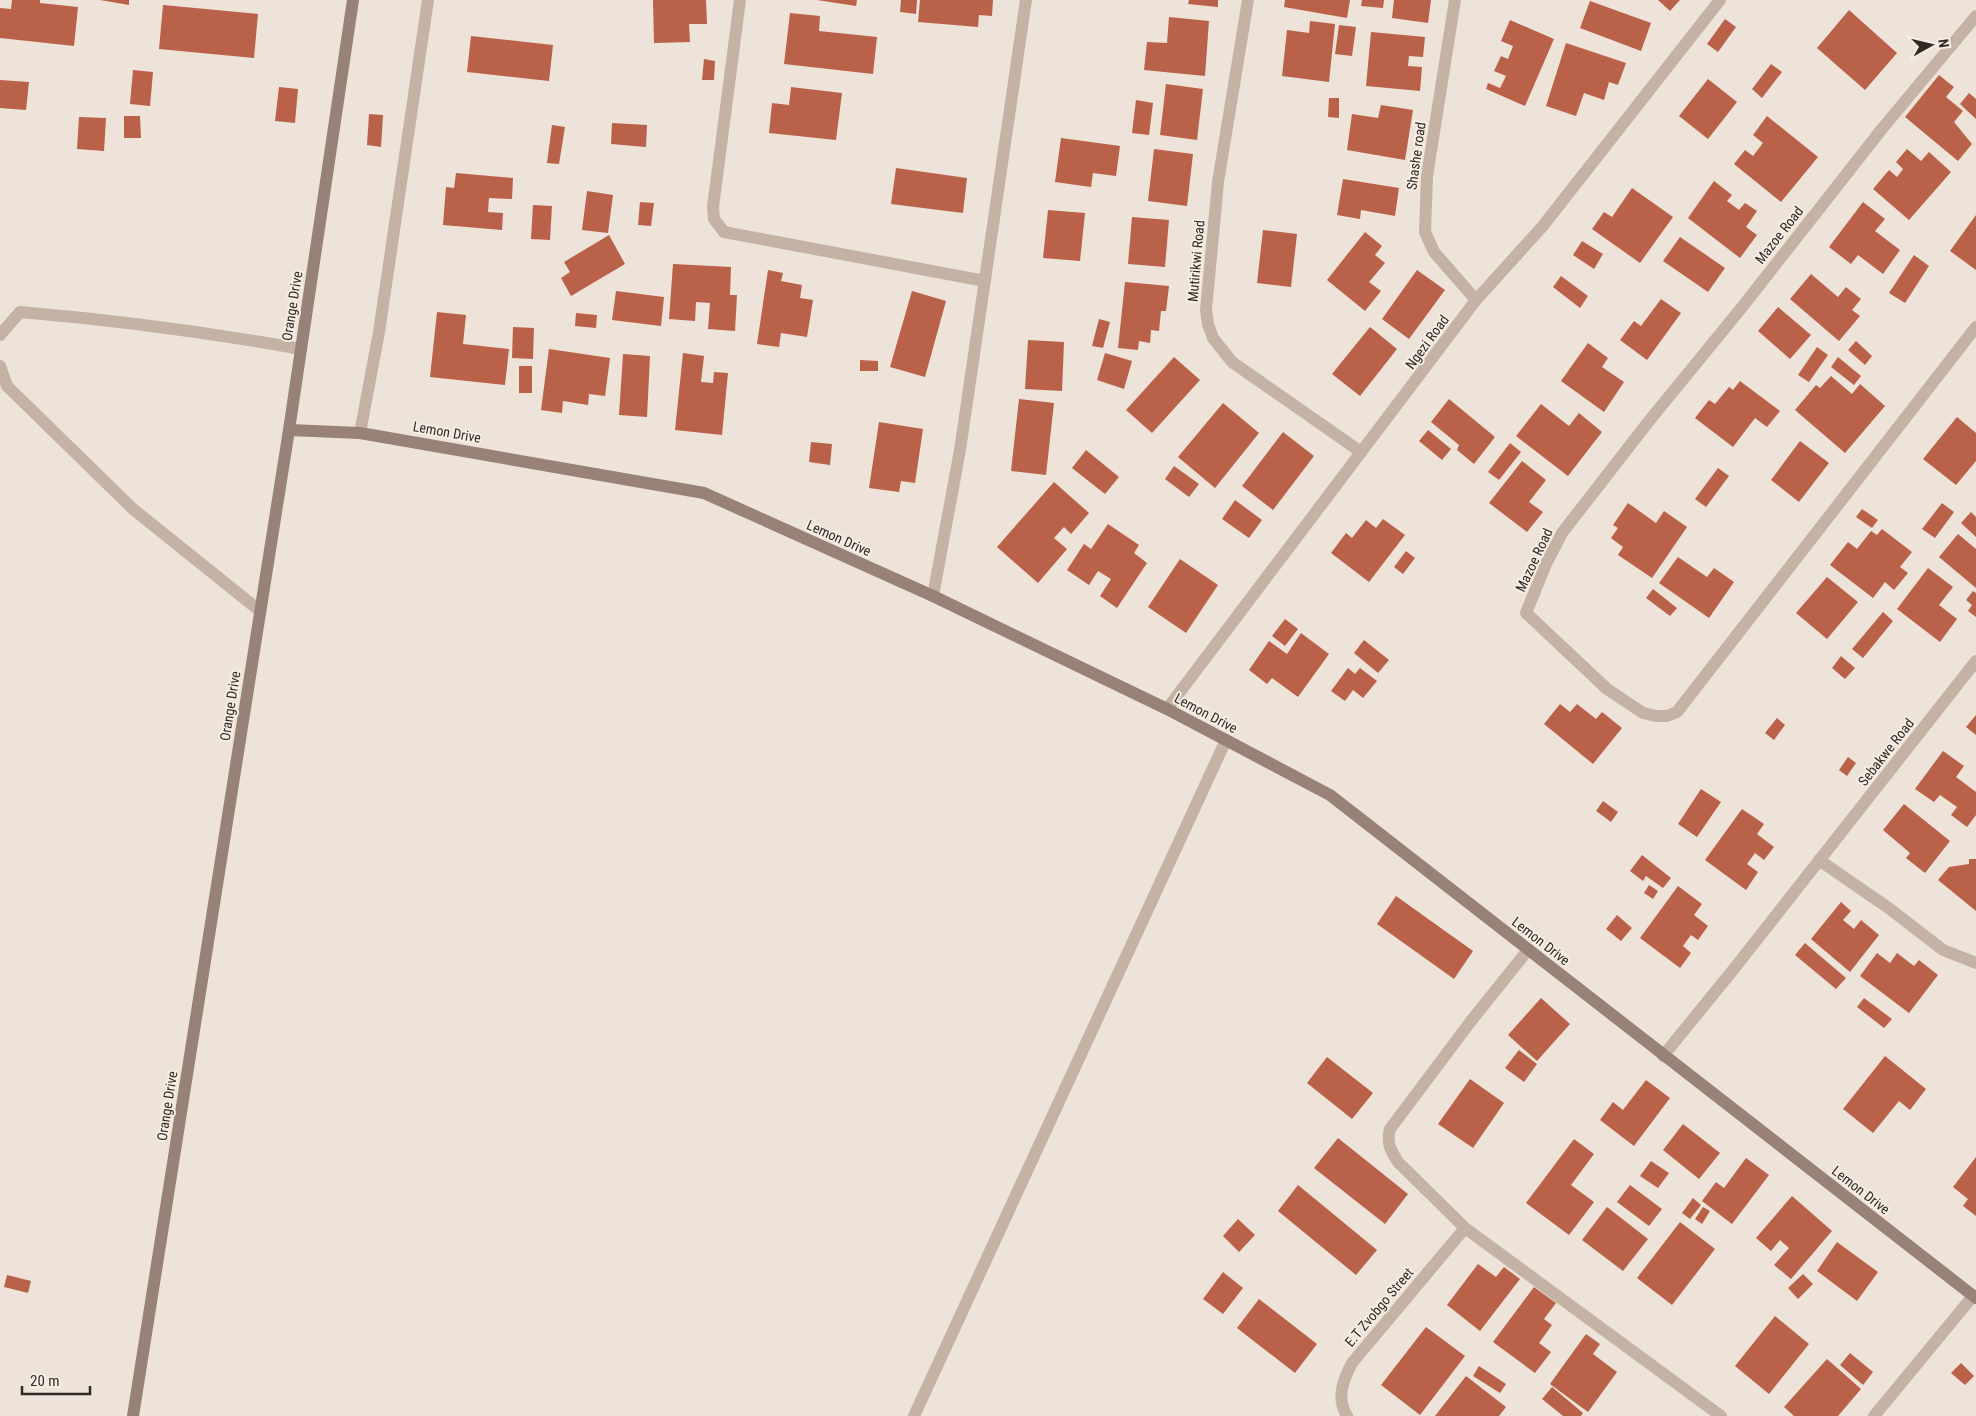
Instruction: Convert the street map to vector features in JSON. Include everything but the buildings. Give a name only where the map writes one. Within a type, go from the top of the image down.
[{"type":"street","name":"Orange Drive","points":[[133,1416],[289,430],[353,0]]},
{"type":"street","points":[[360,433],[379,332],[428,0]]},
{"type":"street","points":[[740,0],[713,207],[714,219],[724,232],[985,281]]},
{"type":"street","points":[[934,596],[960,450],[1026,0]]},
{"type":"street","name":"Mutirikwi Road","points":[[1248,0],[1218,182],[1206,310],[1208,324],[1213,338],[1232,362],[1361,452]]},
{"type":"street","name":"Shashe road","points":[[1455,0],[1426,176],[1425,232],[1434,252],[1476,300]]},
{"type":"street","name":"Ngezi Road","points":[[1166,709],[1476,300],[1542,226],[1720,0]]},
{"type":"street","name":"Mazoe Road","points":[[1976,16],[1881,130],[1562,533],[1546,564],[1526,613],[1607,689],[1643,713],[1667,716],[1677,712],[1976,327]]},
{"type":"street","points":[[0,336],[20,312],[113,320],[198,331],[301,349]]},
{"type":"street","points":[[0,366],[8,386],[133,509],[260,611]]},
{"type":"street","name":"Lemon Drive","points":[[289,430],[360,433],[704,493],[934,596],[1166,709],[1330,795],[1975,1297]]},
{"type":"street","name":"Sebakwe Road","points":[[1663,1056],[1976,661]]},
{"type":"street","points":[[914,1416],[1226,740]]},
{"type":"street","points":[[1820,860],[1890,909],[1943,950],[1976,963]]},
{"type":"street","points":[[1528,950],[1395,1121],[1387,1139],[1390,1150],[1398,1162],[1465,1228],[1721,1416]]},
{"type":"street","name":"E.T Zvobgo Street","points":[[1347,1416],[1340,1398],[1343,1381],[1352,1363],[1465,1228]]},
{"type":"street","points":[[1874,1416],[1975,1297]]}]
